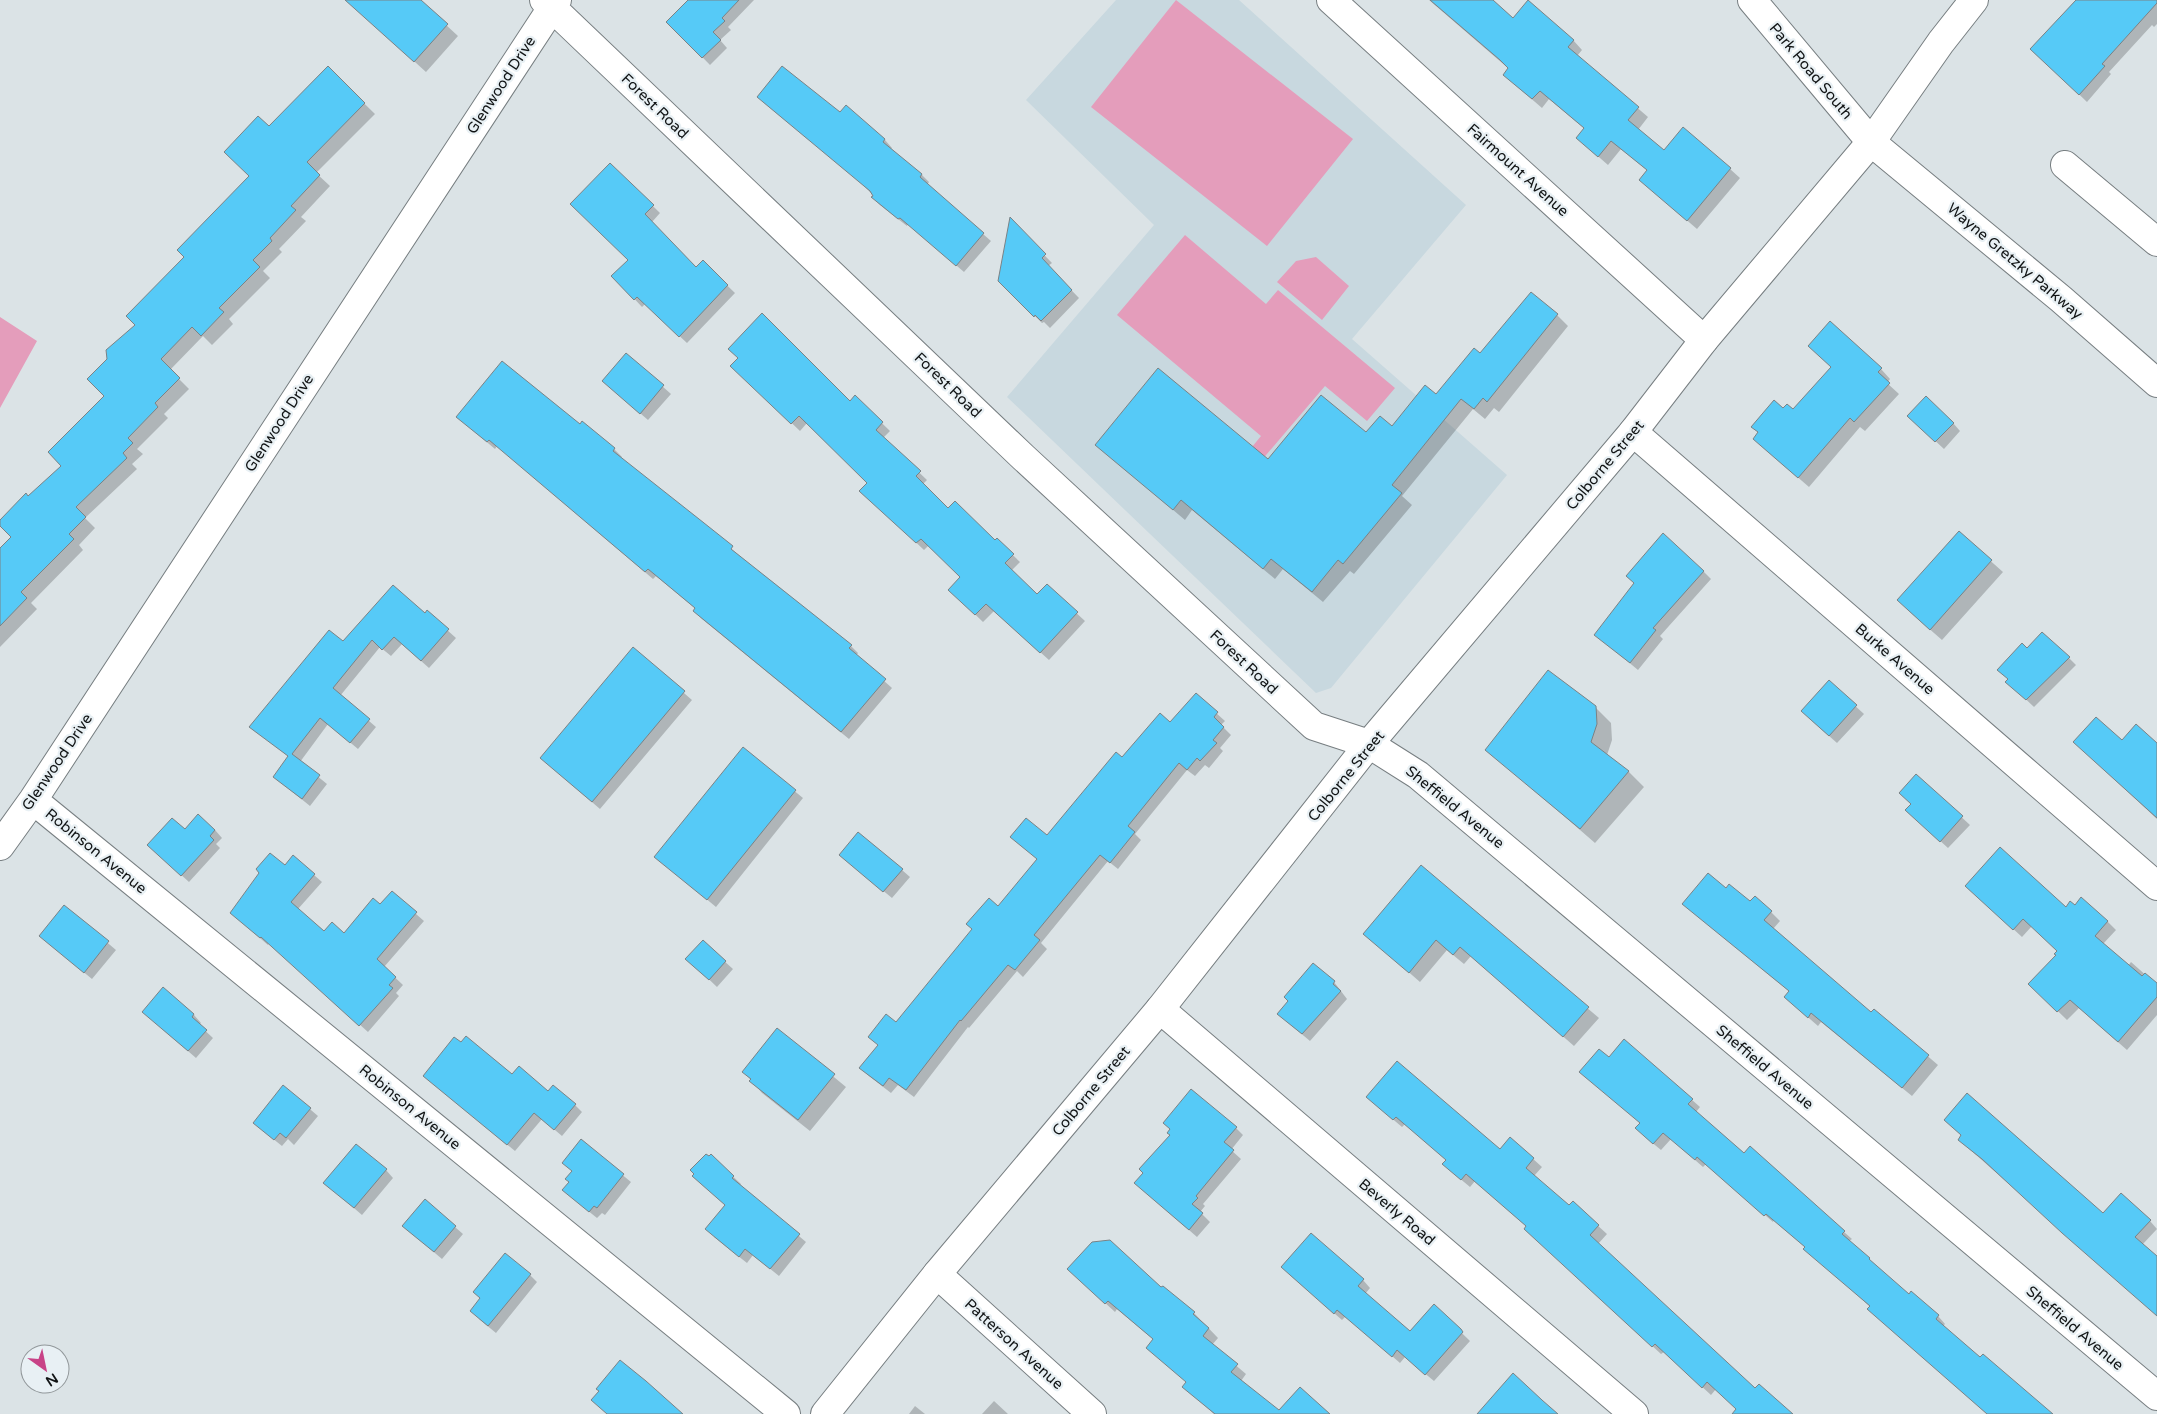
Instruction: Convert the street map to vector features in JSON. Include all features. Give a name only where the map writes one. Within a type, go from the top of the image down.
[{"type":"street","name":"Fairmount Avenue","points":[[1331,0],[1704,340]]},
{"type":"street","name":"Park Road South","points":[[1752,0],[1871,142]]},
{"type":"street","name":"Colborne Street","points":[[825,1414],[937,1274],[1160,1009],[1369,744],[1633,432],[1704,340],[1871,142],[1941,42],[1974,0]]},
{"type":"street","name":"Forest Road","points":[[551,3],[1023,458],[1314,726],[1369,744]]},
{"type":"street","name":"Glenwood Drive","points":[[0,846],[33,800],[551,3]]},
{"type":"street","name":"Wayne Gretzky Parkway","points":[[1871,142],[2061,299],[2157,383]]},
{"type":"street","points":[[2065,165],[2157,242]]},
{"type":"street","name":"Burke Avenue","points":[[1633,432],[2157,886]]},
{"type":"street","name":"Sheffield Avenue","points":[[1369,744],[1418,774],[2157,1396]]},
{"type":"street","name":"Robinson Avenue","points":[[33,800],[786,1414]]},
{"type":"street","name":"Beverly Road","points":[[1160,1009],[1634,1414]]},
{"type":"street","name":"Patterson Avenue","points":[[937,1274],[1092,1414]]},
{"type":"shaded area","points":[[1116,0],[1239,0],[1466,205],[1352,339],[1507,475],[1331,688],[1316,693],[1007,397],[1154,225],[1026,100]]},
{"type":"shaded area","points":[[1176,0],[1353,139],[1267,246],[1091,107]]},
{"type":"shaded area","points":[[1185,235],[1266,304],[1278,290],[1395,388],[1367,421],[1325,386],[1255,468],[1243,458],[1261,436],[1117,315]]},
{"type":"shaded area","points":[[1316,257],[1349,286],[1322,320],[1277,282],[1296,261]]},
{"type":"shaded area","points":[[0,317],[37,341],[0,408]]},
{"type":"building","points":[[345,0],[421,0],[448,24],[414,62]]},
{"type":"building","points":[[688,0],[739,0],[722,18],[725,21],[713,32],[721,40],[702,58],[666,22]]},
{"type":"building","points":[[1430,0],[1493,0],[1513,18],[1528,0],[1574,40],[1568,47],[1639,107],[1628,120],[1664,150],[1683,127],[1731,168],[1687,221],[1639,180],[1647,170],[1611,141],[1598,157],[1576,138],[1584,128],[1540,91],[1532,99],[1503,75],[1508,68]]},
{"type":"building","points":[[2076,0],[2157,0],[2157,3],[2102,64],[2105,66],[2079,95],[2030,49]]},
{"type":"building","points":[[328,66],[365,103],[307,162],[320,175],[291,206],[296,210],[270,238],[272,241],[253,260],[260,267],[219,308],[224,312],[201,336],[192,327],[161,359],[180,378],[155,403],[158,407],[128,438],[133,443],[123,453],[127,458],[76,507],[86,517],[69,534],[74,539],[21,592],[27,598],[0,626],[0,548],[11,537],[0,526],[0,520],[26,493],[28,496],[61,466],[48,452],[104,396],[87,379],[107,359],[106,350],[135,325],[126,316],[184,257],[177,250],[249,176],[224,152],[258,116],[269,126]]},
{"type":"building","points":[[782,66],[840,112],[846,105],[885,139],[883,142],[922,174],[920,177],[984,233],[956,266],[900,218],[898,219],[871,197],[873,196],[870,191],[757,97]]},
{"type":"building","points":[[610,163],[654,205],[645,214],[696,267],[703,260],[728,285],[679,337],[637,297],[634,300],[611,276],[628,260],[570,204]]},
{"type":"building","points":[[1010,217],[1046,254],[1042,258],[1072,290],[1041,321],[1035,315],[1034,317],[998,281]]},
{"type":"building","points":[[1531,292],[1558,314],[1487,402],[1483,398],[1474,409],[1461,399],[1392,485],[1402,493],[1343,564],[1338,560],[1312,592],[1271,559],[1263,569],[1181,500],[1173,510],[1095,445],[1158,368],[1268,459],[1321,395],[1366,432],[1380,416],[1392,426],[1425,385],[1436,394],[1474,348],[1480,353]]},
{"type":"building","points":[[762,313],[850,401],[855,395],[883,422],[876,430],[921,471],[916,476],[948,508],[955,501],[995,540],[997,538],[1014,554],[1005,563],[1037,594],[1047,584],[1078,612],[1040,653],[986,604],[975,615],[948,590],[960,577],[921,539],[916,543],[859,491],[867,483],[799,416],[791,424],[730,366],[738,358],[728,349]]},
{"type":"building","points":[[1830,321],[1882,368],[1878,372],[1890,383],[1854,422],[1850,418],[1798,478],[1753,439],[1758,432],[1751,427],[1774,400],[1783,408],[1787,404],[1793,409],[1831,367],[1808,346]]},
{"type":"building","points":[[626,353],[664,385],[640,414],[602,381]]},
{"type":"building","points":[[502,361],[580,424],[582,421],[615,448],[613,451],[733,546],[731,549],[852,645],[849,648],[886,679],[841,732],[693,611],[695,608],[648,569],[645,572],[489,440],[487,442],[456,417]]},
{"type":"building","points":[[1926,396],[1954,423],[1935,442],[1907,416]]},
{"type":"building","points":[[1959,531],[1992,560],[1930,630],[1897,600]]},
{"type":"building","points":[[1663,533],[1704,571],[1653,628],[1656,630],[1630,663],[1594,635],[1634,583],[1626,576]]},
{"type":"building","points":[[393,585],[425,613],[427,610],[449,629],[421,661],[394,637],[382,650],[372,640],[333,688],[370,719],[350,743],[320,718],[292,754],[320,775],[302,799],[273,777],[288,756],[249,727],[329,630],[343,641]]},
{"type":"building","points":[[2042,632],[2070,657],[2026,700],[2005,682],[2008,679],[1997,670],[2022,643],[2027,648]]},
{"type":"building","points":[[633,647],[685,691],[592,802],[540,758]]},
{"type":"building","points":[[1548,670],[1596,706],[1597,724],[1591,742],[1629,771],[1580,829],[1485,750]]},
{"type":"building","points":[[1829,680],[1857,705],[1829,736],[1801,711]]},
{"type":"building","points":[[1196,693],[1218,712],[1214,717],[1224,727],[1213,740],[1217,743],[1200,761],[1197,758],[1187,770],[1179,763],[1128,826],[1135,832],[1110,863],[1100,855],[1034,935],[1040,940],[1015,970],[1008,965],[960,1020],[906,1090],[889,1078],[883,1086],[859,1068],[878,1045],[868,1037],[886,1014],[896,1022],[972,929],[966,924],[989,898],[998,906],[1037,859],[1010,837],[1026,818],[1047,835],[1116,752],[1122,757],[1160,713],[1170,722]]},
{"type":"building","points":[[2096,717],[2122,740],[2136,724],[2157,743],[2157,818],[2073,742]]},
{"type":"building","points":[[743,747],[796,790],[707,900],[654,857]]},
{"type":"building","points":[[1916,774],[1963,816],[1940,842],[1905,810],[1911,804],[1899,793]]},
{"type":"building","points":[[198,814],[215,830],[210,836],[214,840],[181,876],[147,845],[172,818],[185,829]]},
{"type":"building","points":[[858,832],[903,869],[883,892],[839,855]]},
{"type":"building","points":[[2000,847],[2066,907],[2070,901],[2075,905],[2081,897],[2108,921],[2095,936],[2142,976],[2145,973],[2157,983],[2157,997],[2118,1042],[2070,1000],[2057,1012],[2028,984],[2056,955],[2054,954],[2057,951],[2023,919],[2013,930],[1965,886]]},
{"type":"building","points":[[270,853],[285,865],[293,855],[315,874],[291,902],[324,931],[332,922],[344,933],[373,898],[380,904],[392,891],[417,912],[377,959],[396,977],[389,985],[393,988],[359,1026],[261,937],[230,913],[259,873],[256,869]]},
{"type":"building","points":[[1421,865],[1589,1007],[1563,1037],[1460,947],[1453,955],[1436,940],[1409,973],[1363,934]]},
{"type":"building","points":[[1708,873],[1726,888],[1729,884],[1750,901],[1755,896],[1772,911],[1764,920],[1871,1012],[1874,1009],[1929,1055],[1902,1088],[1811,1013],[1808,1018],[1784,997],[1789,991],[1682,904]]},
{"type":"building","points":[[64,905],[109,941],[84,973],[39,936]]},
{"type":"building","points":[[703,940],[726,961],[709,980],[685,959]]},
{"type":"building","points":[[1313,963],[1335,981],[1333,984],[1341,991],[1302,1034],[1277,1014],[1288,1001],[1284,997]]},
{"type":"building","points":[[163,987],[194,1014],[192,1017],[207,1030],[188,1051],[142,1012]]},
{"type":"building","points":[[777,1028],[835,1074],[798,1120],[749,1081],[751,1079],[742,1072]]},
{"type":"building","points":[[466,1036],[512,1074],[519,1066],[548,1091],[553,1085],[576,1104],[554,1130],[534,1113],[507,1145],[423,1076],[454,1037],[461,1042]]},
{"type":"building","points":[[1624,1039],[1693,1099],[1688,1104],[1744,1153],[1750,1146],[1845,1231],[1842,1234],[1869,1259],[1909,1294],[1911,1291],[1939,1315],[1936,1319],[1980,1357],[1983,1354],[2053,1414],[1987,1414],[1867,1309],[1870,1306],[1803,1249],[1805,1247],[1766,1214],[1764,1216],[1697,1157],[1695,1160],[1663,1133],[1653,1144],[1635,1128],[1640,1123],[1579,1072],[1599,1049],[1609,1057]]},
{"type":"building","points":[[1397,1061],[1500,1149],[1510,1137],[1534,1158],[1526,1168],[1569,1205],[1573,1201],[1599,1225],[1590,1235],[1755,1388],[1759,1384],[1793,1414],[1732,1414],[1736,1409],[1707,1382],[1702,1388],[1655,1344],[1652,1347],[1524,1229],[1526,1226],[1466,1174],[1461,1180],[1442,1164],[1446,1160],[1396,1117],[1393,1120],[1366,1097]]},
{"type":"building","points":[[283,1085],[311,1108],[286,1138],[280,1133],[274,1140],[253,1123]]},
{"type":"building","points":[[1191,1089],[1237,1127],[1224,1142],[1234,1150],[1196,1196],[1198,1198],[1192,1204],[1203,1213],[1189,1230],[1134,1183],[1143,1173],[1139,1169],[1170,1135],[1167,1133],[1170,1129],[1163,1123]]},
{"type":"building","points":[[1967,1093],[2103,1213],[2121,1193],[2151,1220],[2135,1237],[2157,1256],[2157,1316],[2062,1233],[1982,1159],[1958,1140],[1961,1135],[1944,1120]]},
{"type":"building","points":[[581,1139],[624,1174],[597,1208],[594,1206],[589,1212],[562,1190],[569,1182],[565,1179],[572,1171],[562,1163]]},
{"type":"building","points":[[356,1144],[387,1169],[354,1208],[323,1183]]},
{"type":"building","points":[[706,1154],[709,1156],[711,1154],[734,1176],[732,1178],[800,1234],[770,1269],[745,1249],[739,1257],[705,1229],[725,1205],[692,1176],[694,1174],[690,1170]]},
{"type":"building","points":[[425,1199],[456,1226],[434,1252],[402,1226]]},
{"type":"building","points":[[1311,1233],[1364,1279],[1358,1286],[1410,1331],[1434,1304],[1461,1329],[1463,1332],[1425,1375],[1397,1350],[1392,1357],[1337,1310],[1334,1314],[1281,1267]]},
{"type":"building","points":[[1110,1240],[1161,1287],[1163,1286],[1195,1312],[1193,1314],[1209,1328],[1203,1336],[1238,1364],[1231,1372],[1279,1410],[1300,1387],[1330,1414],[1215,1414],[1182,1387],[1186,1382],[1146,1348],[1153,1339],[1108,1301],[1105,1304],[1067,1269],[1092,1242]]},
{"type":"building","points":[[505,1253],[531,1274],[488,1326],[470,1311],[480,1298],[473,1292]]},
{"type":"building","points":[[620,1360],[683,1414],[607,1414],[591,1400],[599,1391],[596,1389]]},
{"type":"building","points":[[1513,1373],[1542,1400],[1558,1414],[1477,1414]]}]
